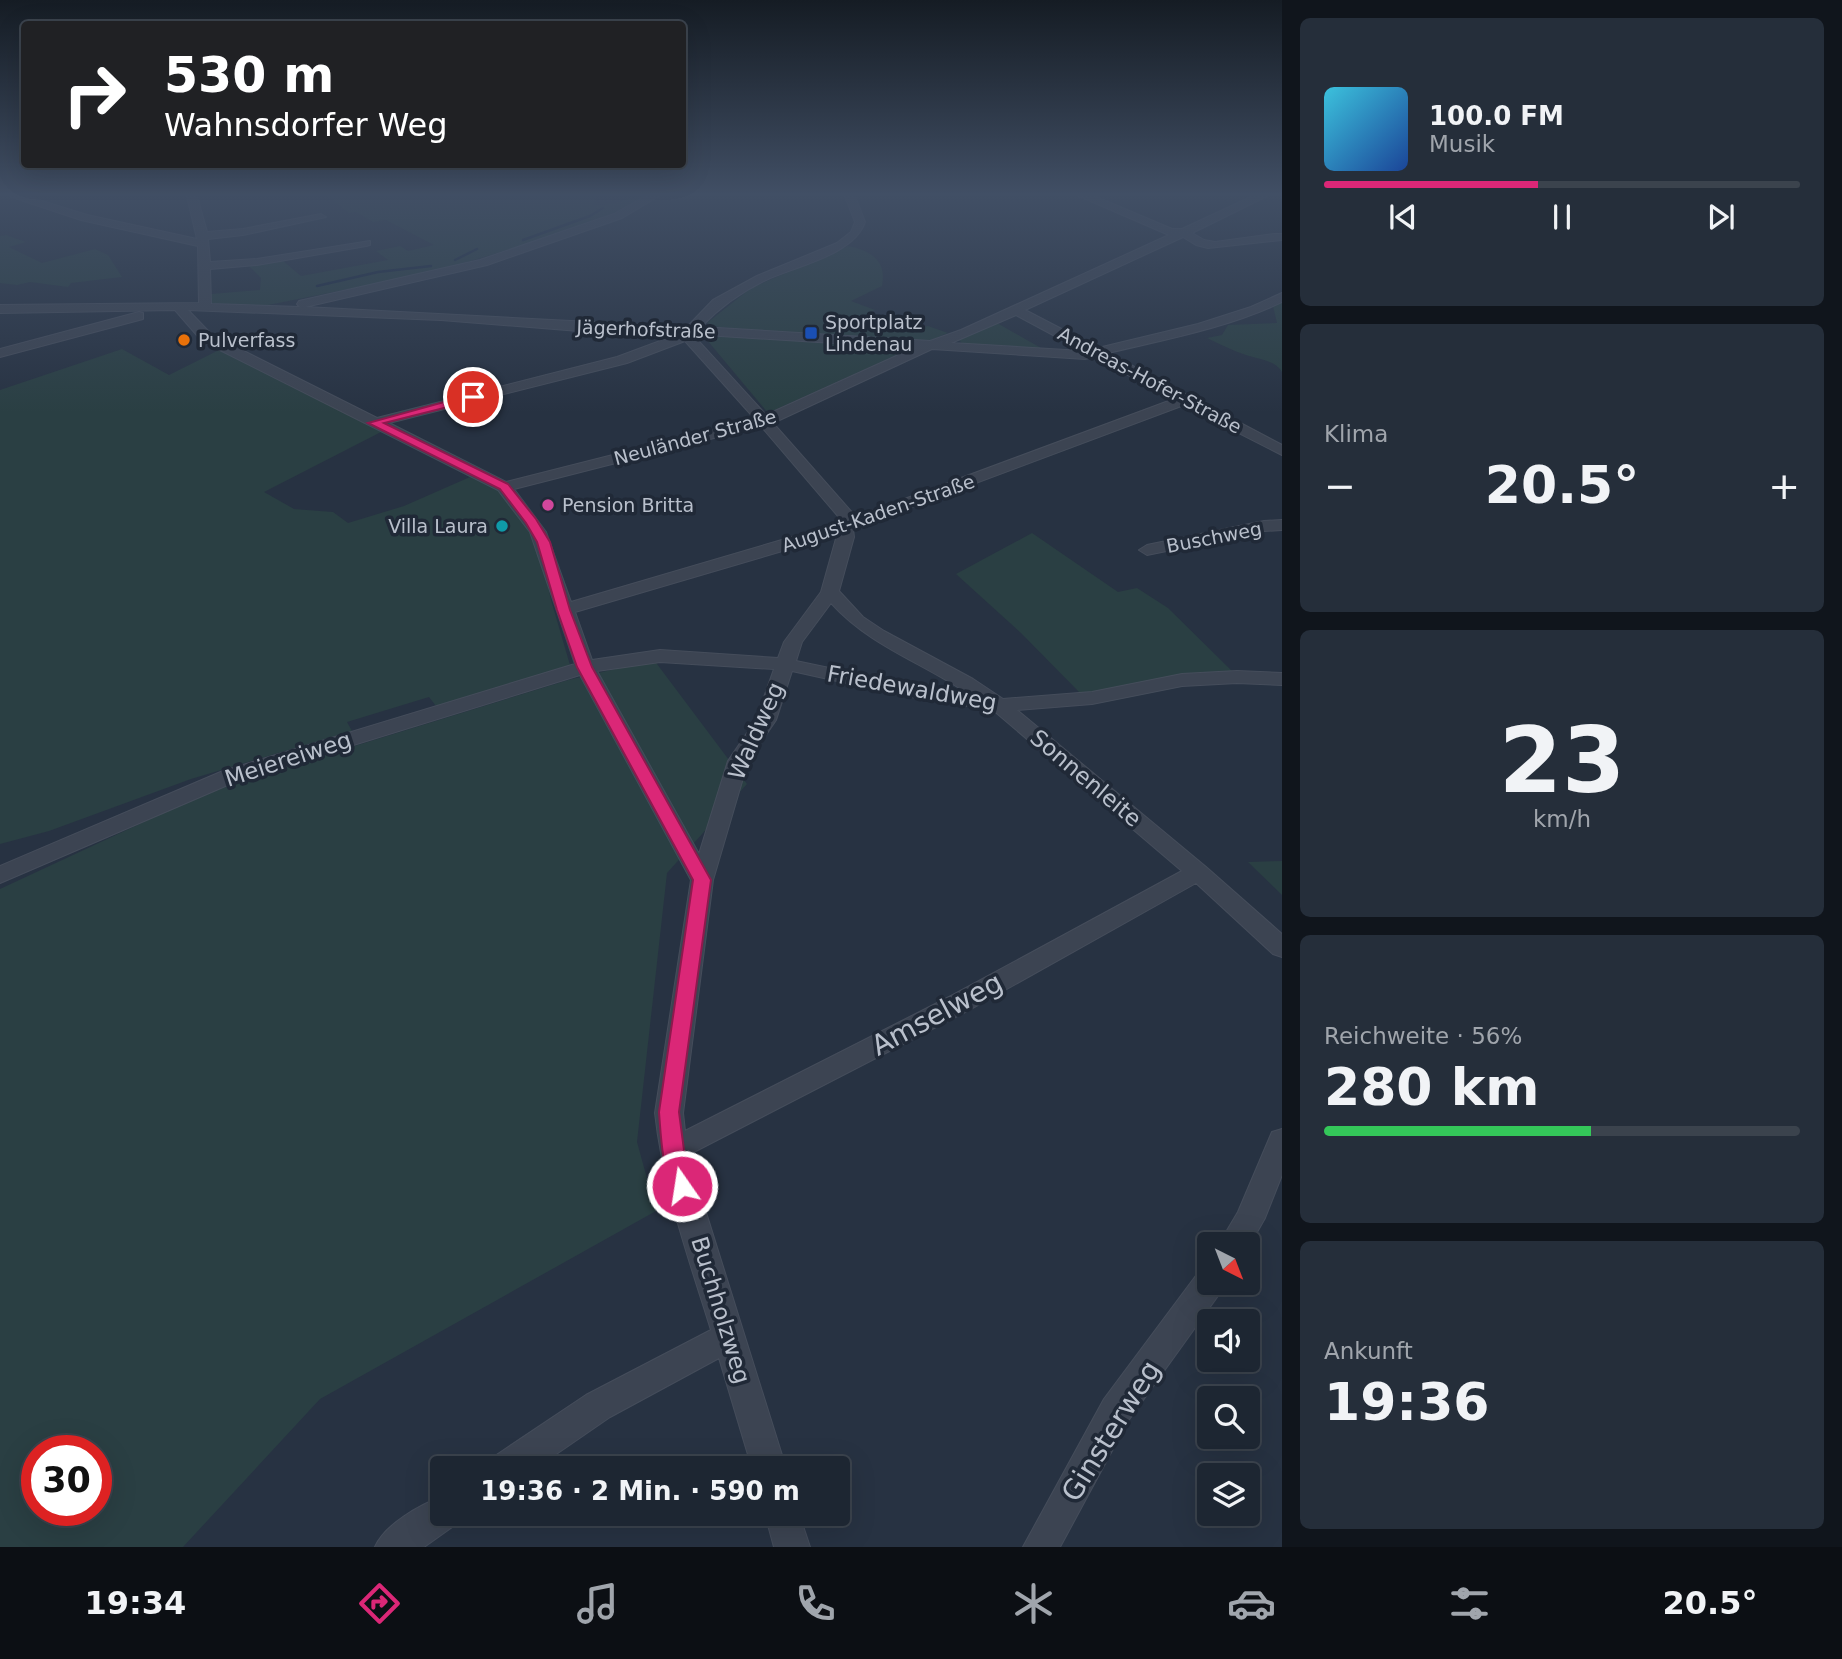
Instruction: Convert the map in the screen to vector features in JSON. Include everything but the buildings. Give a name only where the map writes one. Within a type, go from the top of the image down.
[{"type":"street","points":[[203,268],[205,307]]},
{"type":"street","points":[[285,311],[329,297],[459,268]]},
{"type":"street","points":[[373,423],[622,360],[663,347],[688,334],[717,303],[786,268]]},
{"type":"street","name":"Neuländer Straße","points":[[504,487],[765,421],[1106,268]]},
{"type":"street","name":"Jägerhofstraße","points":[[0,309],[205,307],[441,316],[688,334],[1085,355],[1202,327],[1255,310],[1282,297]]},
{"type":"street","points":[[0,353],[175,307],[207,338],[504,487],[544,542],[563,610],[585,667],[702,880]]},
{"type":"street","name":"Andreas-Hofer-Straße","points":[[1016,310],[1282,452]]},
{"type":"street","points":[[688,334],[765,421],[849,526],[830,592]]},
{"type":"street","name":"August-Kaden-Straße","points":[[563,610],[849,526],[1187,400]]},
{"type":"street","name":"Buschweg","points":[[1147,550],[1264,526],[1282,525]]},
{"type":"street","name":"Waldweg","points":[[702,880],[738,761],[766,720],[793,642],[830,592]]},
{"type":"street","name":"Sonnenleite","points":[[830,592],[857,621],[877,635],[966,683],[999,705],[1198,872],[1282,948]]},
{"type":"street","name":"Friedewaldweg","points":[[585,667],[660,656],[785,664],[905,690],[999,705],[1092,698],[1182,680],[1237,677],[1282,679]]},
{"type":"street","name":"Meiereiweg","points":[[0,875],[230,776],[585,667]]},
{"type":"street","name":"Amselweg","points":[[673,1150],[962,1002],[1198,872]]},
{"type":"street","name":"Buchholzweg","points":[[702,880],[669,1112],[673,1150],[765,1456]]},
{"type":"street","points":[[1241,1232],[1250,1218],[1282,1140]]},
{"type":"street","name":"Ginsterweg","points":[[1041,1547],[1116,1410],[1200,1295]]},
{"type":"street","points":[[525,1456],[598,1406],[730,1336]]},
{"type":"street","points":[[393,1547],[430,1522]]},
{"type":"street","points":[[786,1526],[792,1547]]},
{"type":"green space","points":[[0,268],[116,268],[122,277],[71,283],[68,287],[30,282],[17,285],[0,283]]},
{"type":"green space","points":[[251,268],[292,268],[301,276],[343,268],[446,268],[263,306],[212,303],[211,294],[260,290],[261,278]]},
{"type":"green space","points":[[797,268],[881,268],[882,286],[851,301],[875,310],[858,318],[904,332],[928,326],[948,333],[924,343],[718,327],[707,323],[751,288]]},
{"type":"green space","points":[[1282,300],[1282,372],[1271,362],[1207,338],[1222,335],[1228,325],[1277,323],[1273,306]]},
{"type":"green space","points":[[997,323],[1048,352],[966,347],[959,340]]},
{"type":"green space","points":[[702,334],[910,349],[768,413]]},
{"type":"green space","points":[[122,349],[169,375],[221,349],[381,432],[264,492],[294,509],[333,512],[348,523],[404,506],[470,477],[498,491],[538,539],[551,600],[570,665],[436,706],[429,697],[347,722],[352,731],[191,779],[49,831],[0,844],[0,390]]},
{"type":"green space","points":[[1032,533],[1118,592],[1137,588],[1168,608],[1234,673],[1082,695],[1021,633],[956,574]]},
{"type":"green space","points":[[654,660],[747,784],[667,873],[637,1142],[656,1211],[320,1399],[183,1547],[0,1547],[0,889],[176,807],[235,783],[568,680]]},
{"type":"green space","points":[[1282,861],[1282,895],[1248,862]]},
{"type":"waterway","points":[[317,286],[378,272],[412,268]]},
{"type":"place","name":"Sportplatz Lindenau","points":[[811,333]]},
{"type":"place","name":"Pulverfass","points":[[184,340]]},
{"type":"place","name":"Pension Britta","points":[[548,505]]},
{"type":"place","name":"Villa Laura","points":[[502,526]]},
{"type":"route","points":[[473,397],[373,423],[504,487],[531,522],[544,542],[563,610],[585,667],[702,880],[669,1112],[673,1150],[682,1186]]}]
